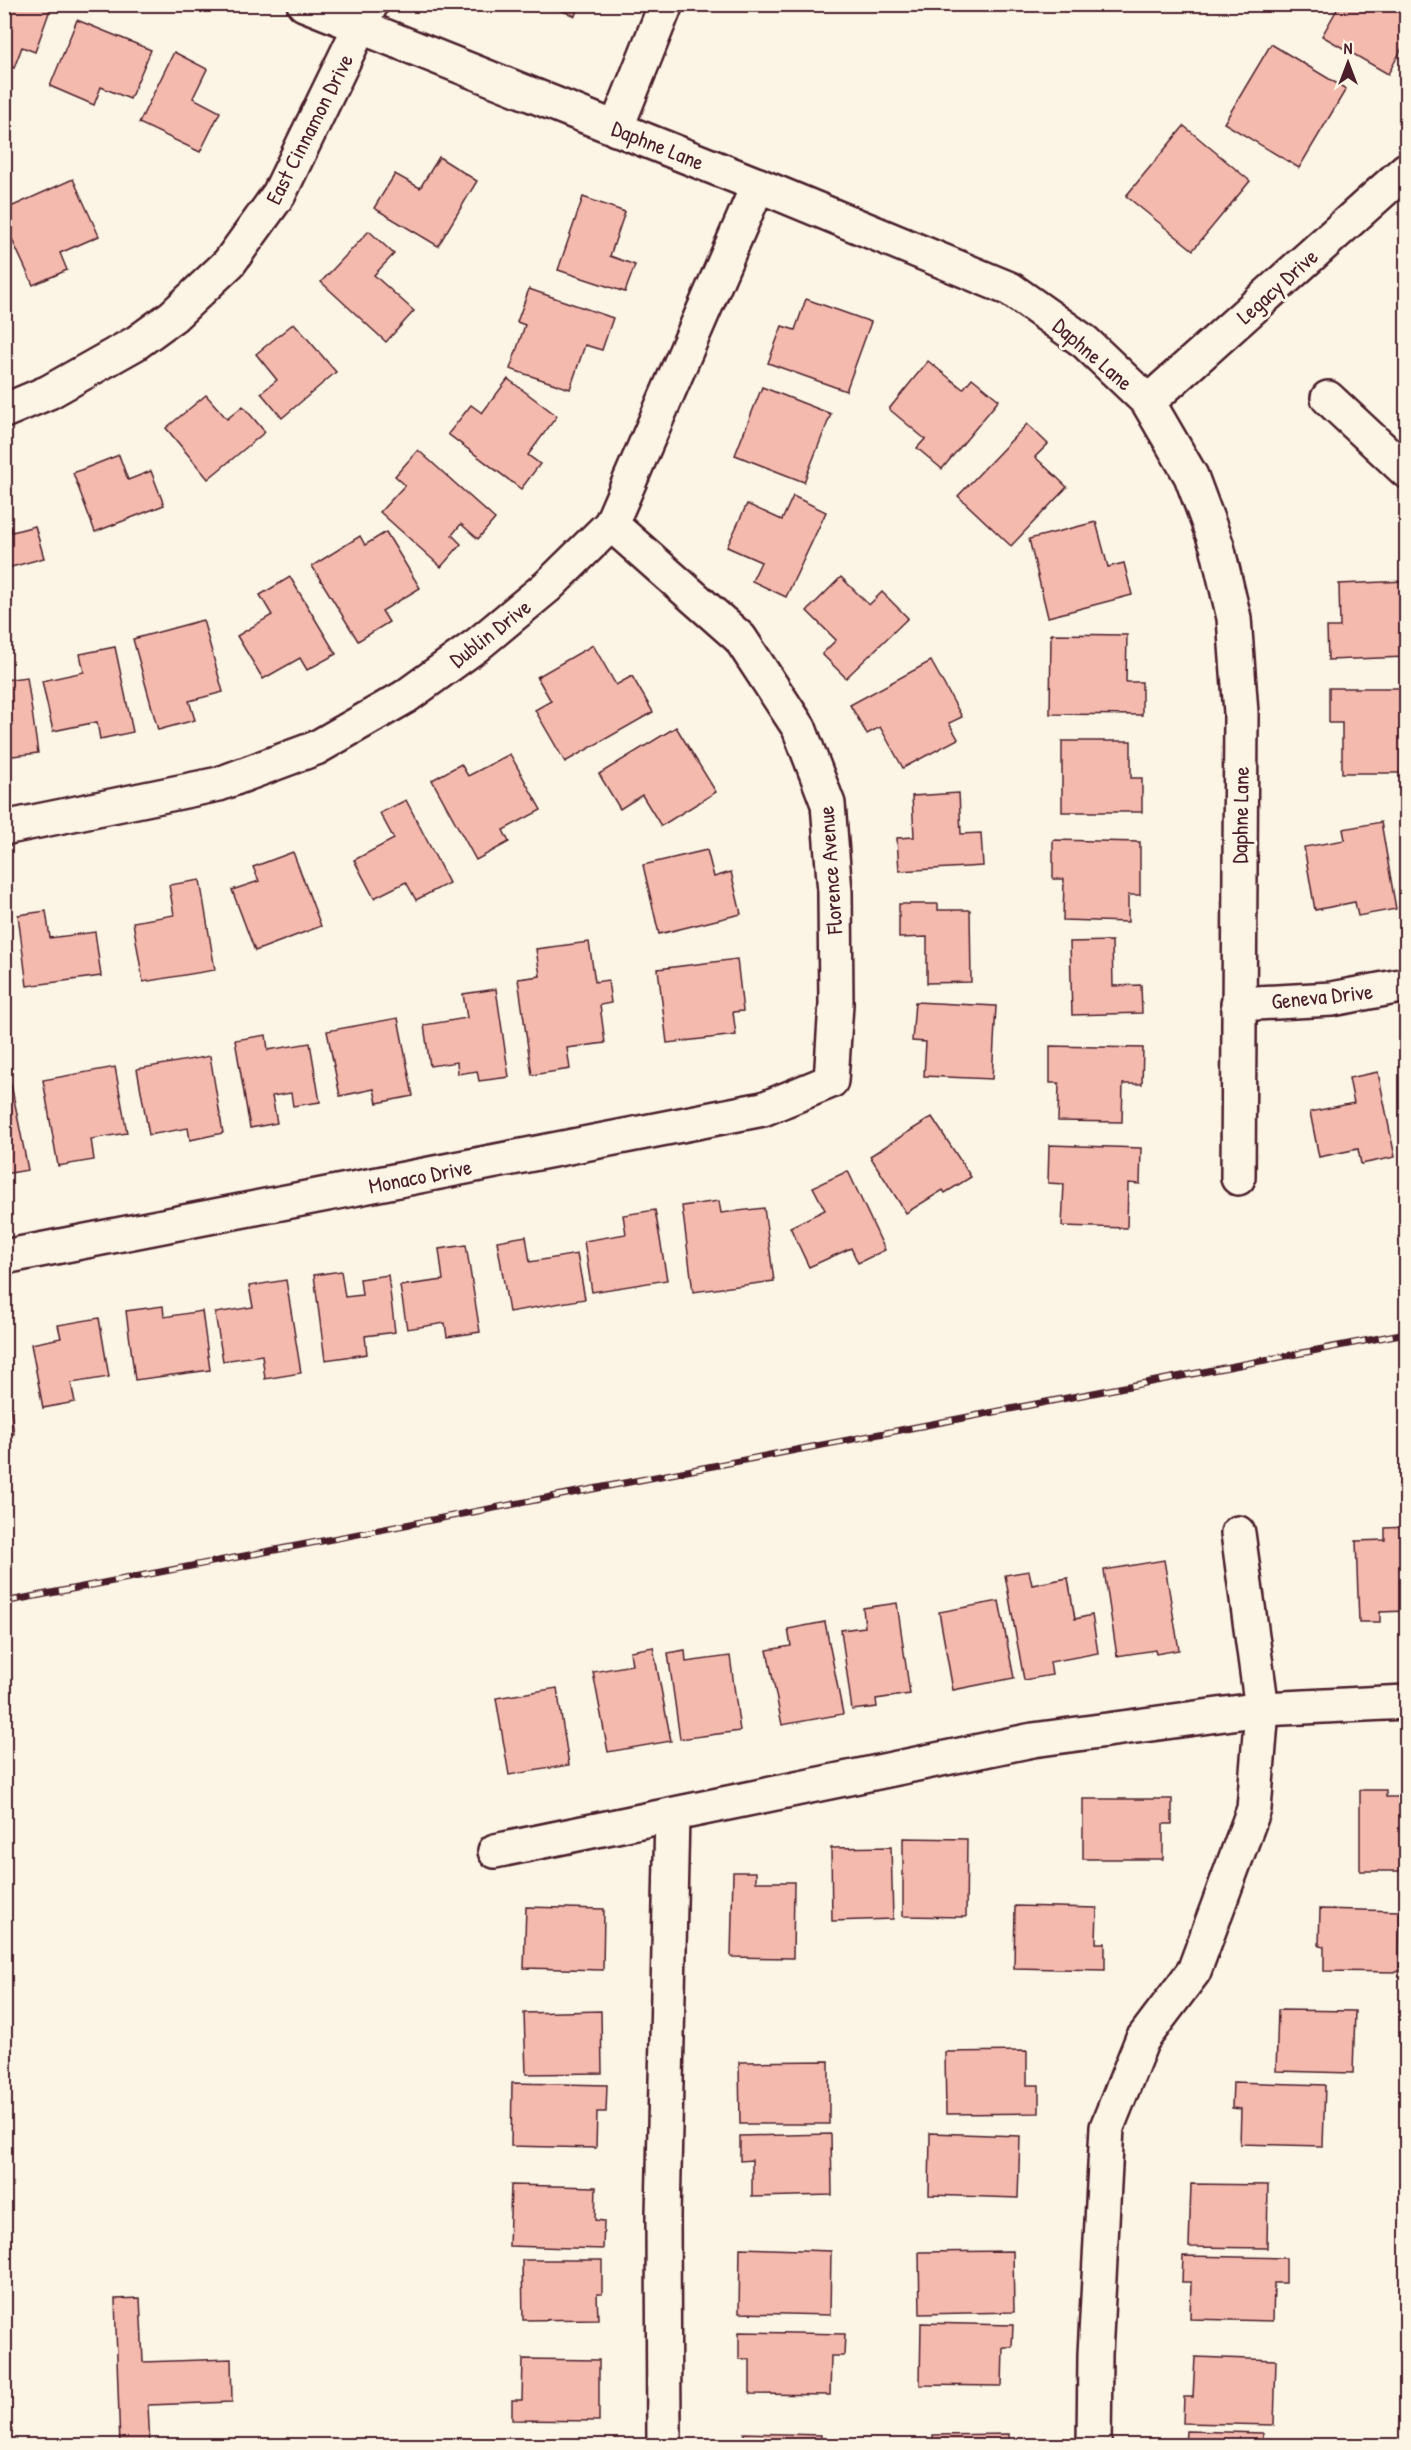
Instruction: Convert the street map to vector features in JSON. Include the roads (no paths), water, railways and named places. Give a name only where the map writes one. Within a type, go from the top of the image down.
[{"type":"street","name":"Daphne Lane","points":[[304,4],[366,16],[616,129],[1010,289],[1085,342],[1148,402],[1191,476],[1217,546],[1234,618],[1241,713],[1238,1178]]},
{"type":"street","points":[[616,129],[666,4]]},
{"type":"street","name":"East Cinnamon Drive","points":[[4,411],[49,392],[136,343],[173,316],[229,263],[279,194],[366,16]]},
{"type":"street","name":"Legacy Drive","points":[[1148,402],[1407,170]]},
{"type":"street","name":"Dublin Drive","points":[[4,828],[219,784],[316,748],[405,698],[477,645],[548,586],[611,524],[758,185]]},
{"type":"street","points":[[1328,398],[1407,471]]},
{"type":"street","name":"Florence Avenue","points":[[611,524],[740,638],[799,728],[828,804],[835,914],[836,1004],[831,1081]]},
{"type":"street","name":"Geneva Drive","points":[[1238,1004],[1332,999],[1407,985]]},
{"type":"street","name":"Monaco Drive","points":[[4,1257],[763,1108],[831,1081]]},
{"type":"street","points":[[1094,2445],[1095,2354],[1107,2127],[1142,2040],[1194,1971],[1254,1809],[1262,1709],[1238,1533]]},
{"type":"street","points":[[495,1851],[1033,1740],[1262,1709],[1407,1702]]},
{"type":"street","points":[[664,2445],[663,2215],[672,1816]]},
{"type":"railway","points":[[4,1602],[1406,1333]]}]
